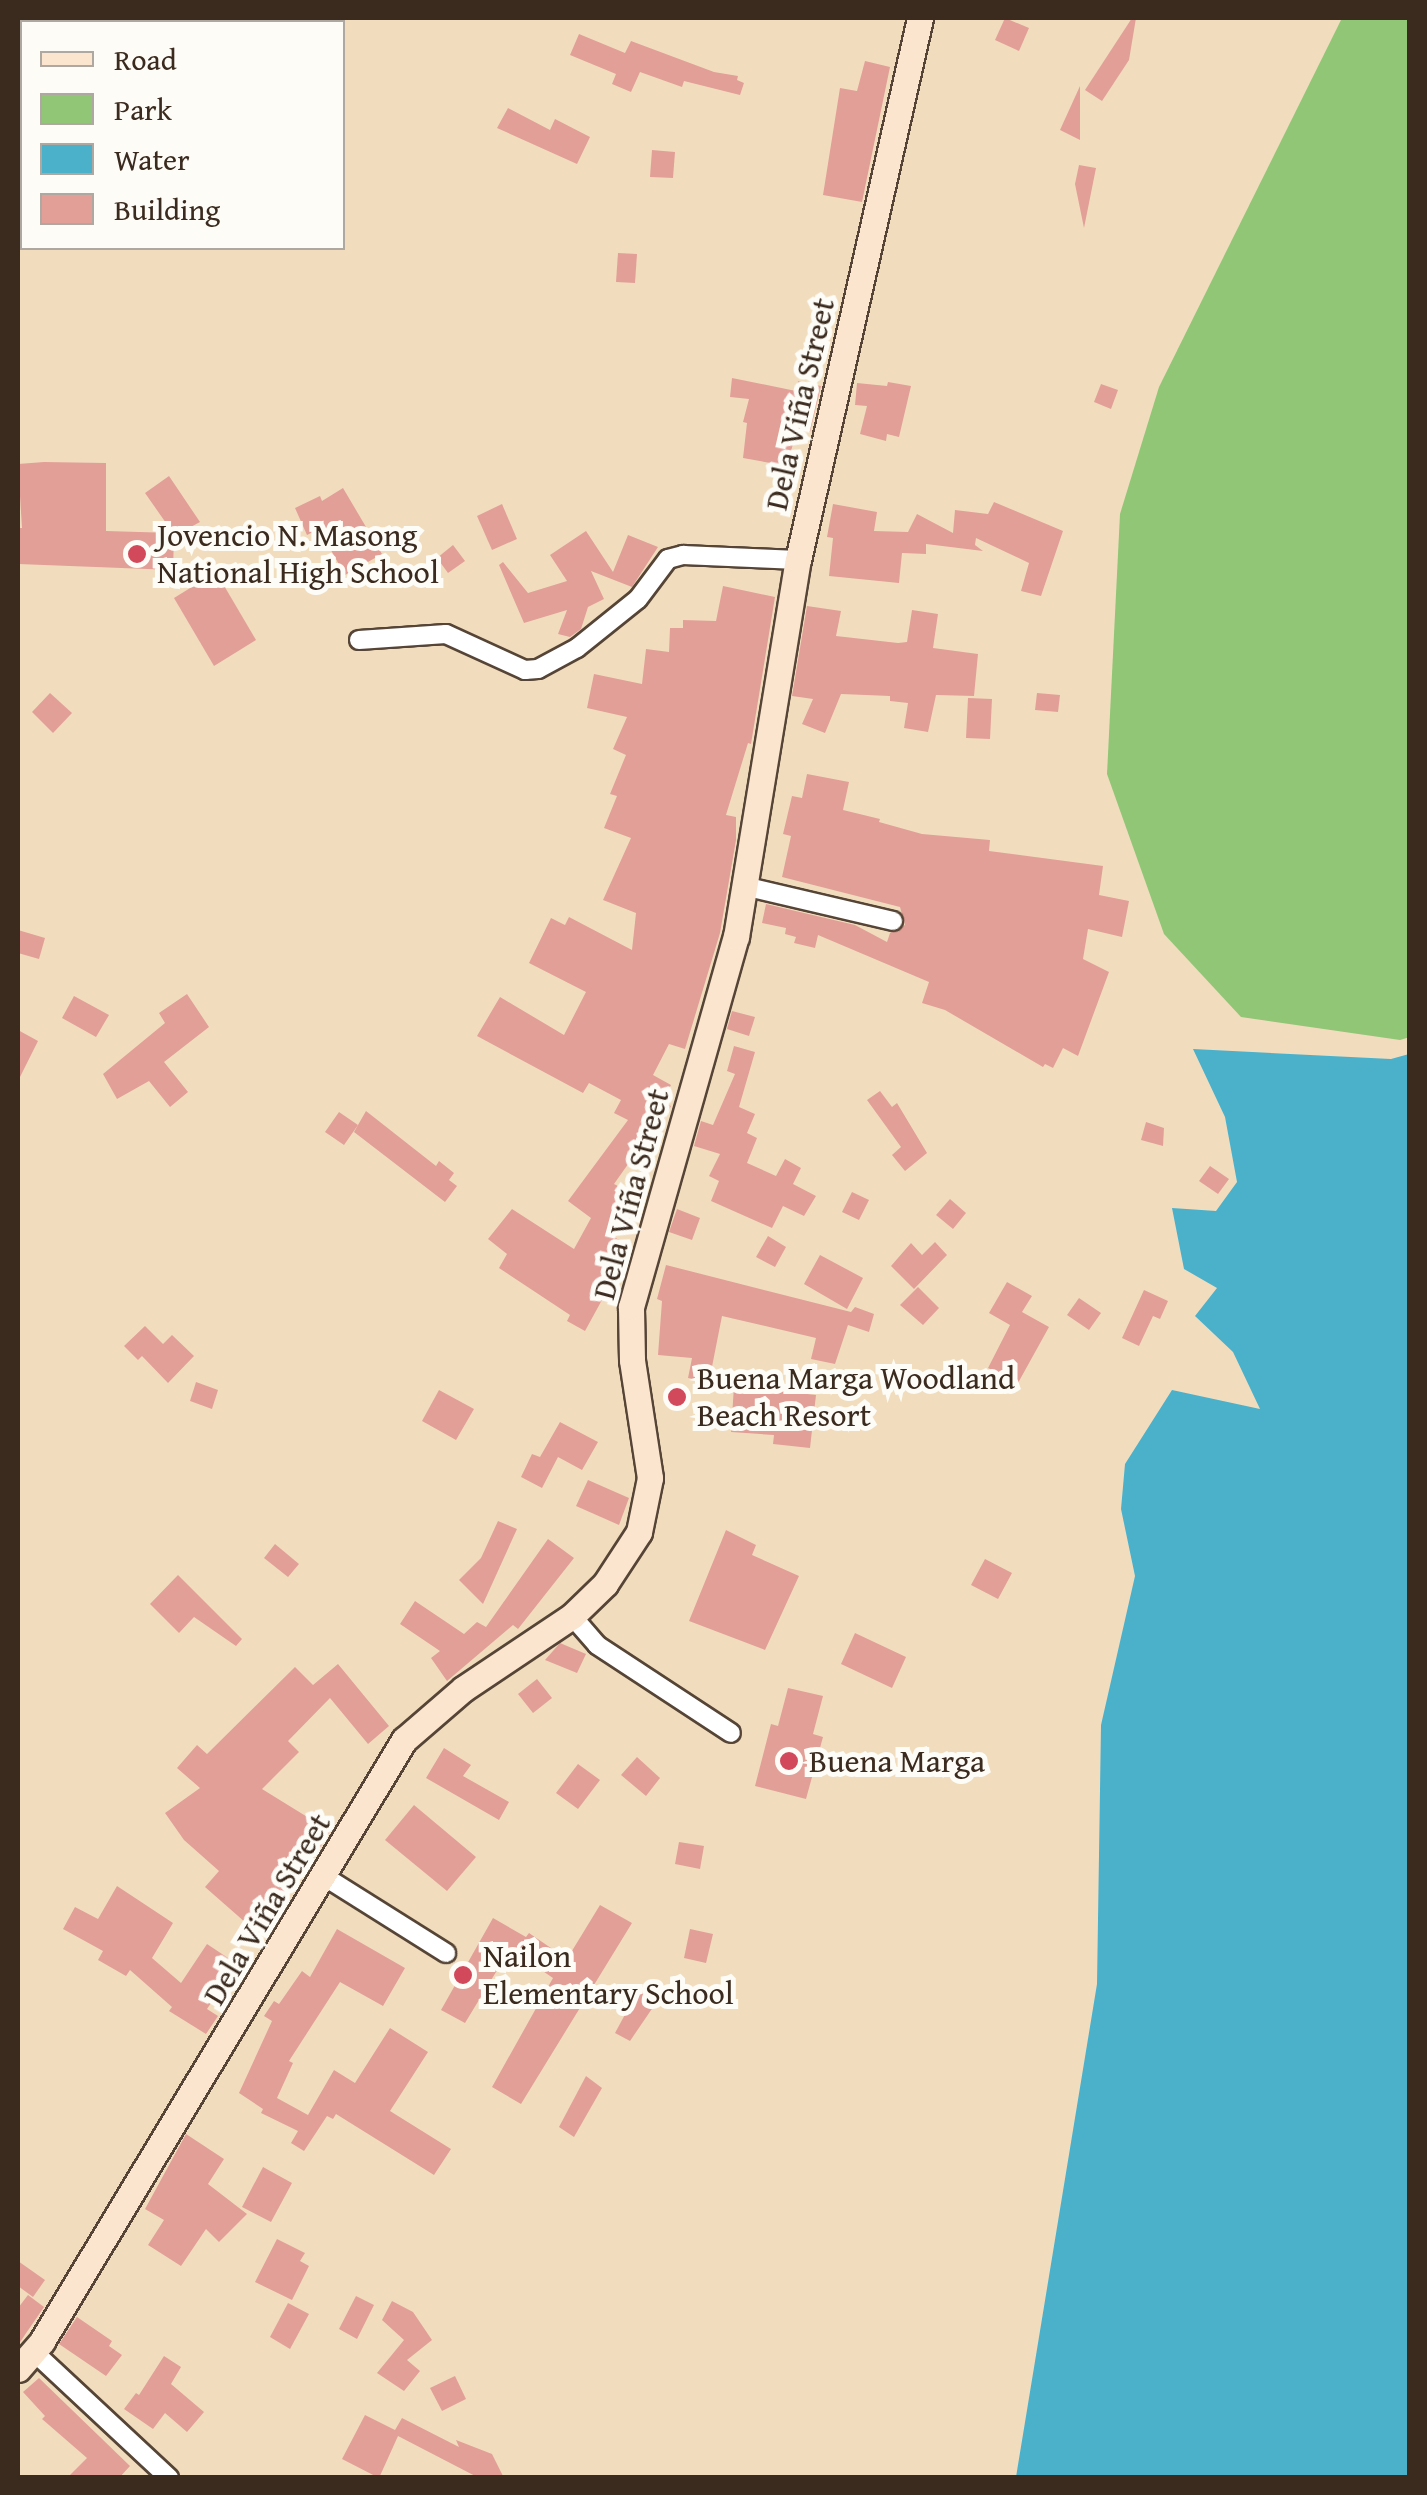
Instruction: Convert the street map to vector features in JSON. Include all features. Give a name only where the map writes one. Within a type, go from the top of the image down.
[{"type":"street","name":"Dela Viña Street","points":[[26,2360],[325,1877],[404,1740],[462,1688],[572,1616],[605,1584],[639,1532],[650,1478],[632,1360],[631,1307],[728,970],[798,560],[920,18]]},
{"type":"street","points":[[359,640],[446,634],[525,670],[538,668],[577,648],[638,600],[668,560],[683,555],[798,560]]},
{"type":"street","points":[[744,886],[893,921]]},
{"type":"street","points":[[572,1616],[597,1645],[731,1733]]},
{"type":"street","points":[[325,1877],[446,1953]]},
{"type":"street","points":[[26,2360],[169,2478]]},
{"type":"green space","points":[[1342,18],[1409,18],[1410,1037],[1400,1040],[1241,1017],[1164,934],[1107,774],[1120,514],[1159,387]]},
{"type":"water","points":[[1193,1049],[1391,1059],[1409,1054],[1409,2477],[1016,2477],[1097,1984],[1101,1725],[1135,1576],[1121,1509],[1125,1464],[1172,1390],[1260,1409],[1233,1352],[1195,1316],[1217,1288],[1184,1269],[1172,1208],[1216,1211],[1237,1182],[1225,1117]]},
{"type":"building","points":[[1005,18],[1029,28],[1019,51],[995,40]]},
{"type":"building","points":[[1132,18],[1136,18],[1129,60],[1102,101],[1085,90]]},
{"type":"building","points":[[579,34],[625,53],[631,41],[714,72],[738,76],[737,80],[744,83],[740,95],[684,81],[682,87],[640,72],[631,92],[612,84],[616,74],[570,55]]},
{"type":"building","points":[[865,61],[890,67],[862,202],[823,195],[840,88],[857,91]]},
{"type":"building","points":[[1080,86],[1080,140],[1060,130]]},
{"type":"building","points":[[508,108],[550,130],[555,119],[590,137],[577,164],[497,128]]},
{"type":"building","points":[[652,150],[675,152],[673,178],[650,177]]},
{"type":"building","points":[[1079,165],[1096,168],[1084,228],[1075,184]]},
{"type":"building","points":[[618,253],[637,254],[635,283],[616,282]]},
{"type":"building","points":[[732,378],[796,391],[798,381],[821,386],[810,432],[797,429],[787,466],[743,458],[747,423],[743,422],[749,399],[730,397]]},
{"type":"building","points":[[888,382],[911,386],[899,437],[887,434],[886,441],[860,434],[867,406],[855,405],[857,383],[887,386]]},
{"type":"building","points":[[1101,384],[1118,390],[1111,409],[1094,402]]},
{"type":"building","points":[[106,463],[106,531],[173,533],[145,493],[169,476],[200,522],[174,536],[173,570],[18,564],[18,528],[22,528],[18,464]]},
{"type":"building","points":[[343,488],[382,554],[345,575],[319,529],[307,535],[295,508],[320,496],[322,501]]},
{"type":"building","points":[[994,502],[1063,531],[1041,596],[1021,591],[1029,563],[976,538],[975,545],[983,551],[926,544],[926,554],[902,553],[899,583],[829,576],[833,538],[827,537],[833,504],[877,512],[874,531],[908,532],[917,514],[953,533],[955,510],[988,514]]},
{"type":"building","points":[[502,504],[517,539],[492,550],[477,516]]},
{"type":"building","points":[[586,531],[613,572],[628,535],[658,547],[632,587],[591,571],[604,599],[588,607],[581,629],[570,637],[558,634],[567,610],[524,623],[499,565],[503,562],[528,593],[567,581],[550,555]]},
{"type":"building","points":[[453,545],[465,561],[448,573],[437,558]]},
{"type":"building","points":[[216,572],[256,640],[214,666],[174,598]]},
{"type":"building","points":[[723,586],[775,597],[751,744],[748,743],[726,815],[736,817],[736,840],[720,933],[685,1049],[669,1044],[653,1075],[671,1085],[662,1102],[671,1106],[656,1136],[650,1133],[614,1184],[634,1194],[614,1237],[621,1241],[598,1283],[608,1289],[585,1331],[567,1321],[570,1315],[499,1268],[507,1254],[488,1239],[512,1209],[574,1249],[591,1218],[568,1201],[628,1120],[614,1113],[621,1100],[589,1083],[583,1093],[477,1036],[500,997],[564,1035],[586,992],[529,963],[551,918],[565,925],[569,917],[632,950],[636,913],[603,900],[631,838],[604,828],[617,796],[610,794],[626,755],[613,749],[627,717],[587,708],[594,674],[642,684],[646,649],[669,652],[670,628],[683,628],[683,620],[716,621]]},
{"type":"building","points":[[807,606],[841,611],[836,636],[898,643],[907,642],[912,610],[938,614],[933,648],[978,654],[974,696],[936,695],[928,732],[904,728],[908,703],[890,701],[890,696],[841,694],[825,733],[802,724],[813,699],[792,696]]},
{"type":"building","points":[[50,693],[72,713],[53,733],[32,712]]},
{"type":"building","points":[[1037,693],[1060,695],[1058,712],[1035,710]]},
{"type":"building","points":[[968,698],[992,699],[990,739],[966,738]]},
{"type":"building","points":[[807,774],[849,782],[843,810],[880,819],[879,822],[922,834],[990,840],[989,851],[1103,866],[1099,895],[1129,901],[1122,937],[1088,929],[1083,959],[1109,972],[1078,1056],[1063,1048],[1053,1068],[1045,1064],[1043,1067],[945,1010],[922,1003],[929,982],[818,935],[815,948],[794,943],[796,937],[785,934],[786,928],[762,923],[766,904],[855,925],[887,942],[890,933],[905,925],[900,907],[782,877],[791,836],[783,834],[792,796],[802,798]]},
{"type":"building","points":[[18,930],[45,938],[39,959],[18,953]]},
{"type":"building","points":[[187,994],[209,1027],[164,1062],[188,1092],[170,1107],[149,1081],[117,1099],[103,1074],[165,1023],[159,1013]]},
{"type":"building","points":[[74,996],[109,1015],[96,1037],[62,1018]]},
{"type":"building","points":[[732,1011],[755,1017],[749,1036],[727,1029]]},
{"type":"building","points":[[18,1030],[38,1041],[18,1081]]},
{"type":"building","points":[[734,1046],[755,1052],[739,1107],[755,1114],[747,1133],[757,1138],[747,1163],[776,1176],[785,1159],[801,1168],[793,1184],[816,1196],[804,1216],[783,1206],[772,1228],[711,1201],[719,1181],[709,1176],[720,1154],[694,1146],[701,1121],[713,1125],[735,1074],[727,1071]]},
{"type":"building","points":[[880,1091],[892,1107],[897,1103],[927,1153],[905,1171],[892,1155],[901,1147],[867,1100]]},
{"type":"building","points":[[366,1111],[436,1166],[439,1161],[454,1173],[449,1180],[457,1186],[445,1202],[354,1132]]},
{"type":"building","points":[[339,1112],[358,1125],[344,1145],[325,1132]]},
{"type":"building","points":[[1146,1122],[1164,1128],[1163,1146],[1141,1140]]},
{"type":"building","points":[[1210,1166],[1229,1179],[1218,1194],[1199,1181]]},
{"type":"building","points":[[852,1192],[869,1200],[859,1220],[842,1212]]},
{"type":"building","points":[[950,1199],[966,1213],[953,1229],[936,1215]]},
{"type":"building","points":[[677,1209],[700,1218],[692,1240],[669,1232]]},
{"type":"building","points":[[768,1236],[786,1247],[775,1267],[756,1257]]},
{"type":"building","points":[[935,1242],[947,1255],[914,1289],[891,1266],[911,1243],[922,1255]]},
{"type":"building","points":[[820,1255],[863,1278],[847,1309],[804,1284]]},
{"type":"building","points":[[666,1265],[851,1312],[855,1307],[874,1314],[869,1332],[848,1325],[835,1364],[811,1359],[816,1338],[722,1316],[709,1382],[688,1378],[692,1358],[658,1355],[662,1301],[657,1299]]},
{"type":"building","points":[[1007,1282],[1032,1296],[1022,1312],[1049,1327],[1018,1383],[988,1368],[1010,1325],[989,1313]]},
{"type":"building","points":[[918,1287],[939,1308],[923,1325],[900,1305]]},
{"type":"building","points":[[1144,1290],[1168,1301],[1160,1319],[1153,1316],[1139,1346],[1122,1338]]},
{"type":"building","points":[[1079,1298],[1101,1313],[1089,1330],[1067,1315]]},
{"type":"building","points":[[145,1326],[163,1344],[172,1335],[194,1356],[168,1383],[142,1356],[138,1360],[124,1346]]},
{"type":"building","points":[[196,1382],[218,1390],[212,1409],[190,1401]]},
{"type":"building","points":[[734,1386],[816,1395],[810,1448],[773,1444],[774,1435],[731,1432]]},
{"type":"building","points":[[439,1390],[474,1409],[456,1440],[422,1421]]},
{"type":"building","points":[[560,1422],[598,1442],[582,1470],[558,1457],[542,1488],[521,1477],[532,1454],[540,1457]]},
{"type":"building","points":[[588,1480],[629,1498],[619,1525],[576,1506]]},
{"type":"building","points":[[498,1521],[517,1529],[483,1604],[459,1580],[481,1558]]},
{"type":"building","points":[[726,1530],[756,1545],[752,1555],[799,1576],[765,1650],[689,1621]]},
{"type":"building","points":[[548,1539],[574,1558],[518,1629],[513,1625],[447,1681],[431,1658],[440,1651],[400,1624],[415,1601],[464,1634],[477,1622],[486,1627]]},
{"type":"building","points":[[275,1544],[299,1564],[288,1577],[264,1558]]},
{"type":"building","points":[[985,1559],[1012,1573],[998,1599],[971,1585]]},
{"type":"building","points":[[178,1575],[242,1639],[236,1646],[194,1617],[179,1633],[150,1604]]},
{"type":"building","points":[[855,1633],[906,1657],[892,1688],[841,1664]]},
{"type":"building","points":[[560,1643],[586,1654],[577,1673],[545,1660]]},
{"type":"building","points":[[338,1664],[389,1726],[368,1744],[330,1698],[288,1741],[299,1752],[262,1789],[330,1831],[312,1861],[254,1930],[205,1887],[219,1871],[184,1840],[165,1813],[200,1788],[177,1768],[197,1745],[207,1754],[295,1667],[313,1685]]},
{"type":"building","points":[[537,1679],[552,1698],[533,1713],[518,1694]]},
{"type":"building","name":"Buena Marga","points":[[788,1688],[823,1696],[813,1734],[823,1737],[806,1799],[755,1786],[771,1724],[778,1726]]},
{"type":"building","points":[[444,1748],[471,1765],[463,1776],[509,1802],[499,1820],[426,1778]]},
{"type":"building","points":[[637,1757],[660,1778],[646,1796],[621,1775]]},
{"type":"building","points":[[578,1764],[600,1780],[578,1809],[556,1793]]},
{"type":"building","points":[[414,1805],[476,1857],[447,1891],[385,1840]]},
{"type":"building","points":[[679,1842],[704,1846],[700,1869],[675,1864]]},
{"type":"building","points":[[117,1886],[173,1923],[152,1958],[181,1983],[207,1944],[237,1964],[207,2009],[218,2016],[206,2034],[169,2011],[172,2007],[130,1970],[126,1976],[98,1960],[103,1951],[63,1929],[75,1907],[98,1919]]},
{"type":"building","points":[[600,1905],[632,1923],[521,2104],[492,2087],[553,1978],[510,1949],[465,2023],[441,2010],[493,1918],[526,1937],[529,1933],[567,1959]]},
{"type":"building","points":[[337,1929],[405,1968],[383,2006],[340,1982],[289,2061],[293,2063],[277,2098],[308,2115],[334,2070],[355,2083],[390,2028],[428,2052],[390,2111],[451,2149],[434,2175],[336,2114],[333,2119],[327,2116],[304,2151],[291,2143],[298,2131],[261,2113],[263,2109],[239,2093],[272,2021],[264,2016],[274,2001],[279,2004],[302,1971],[310,1977]]},
{"type":"building","points":[[690,1929],[713,1934],[706,1963],[684,1958]]},
{"type":"building","points":[[641,1985],[660,1997],[630,2041],[615,2033]]},
{"type":"building","points":[[586,2076],[602,2088],[574,2137],[559,2127]]},
{"type":"building","points":[[186,2134],[224,2159],[208,2184],[247,2214],[219,2242],[206,2229],[181,2266],[148,2245],[164,2220],[145,2209]]},
{"type":"building","points":[[263,2167],[292,2183],[271,2222],[242,2207]]},
{"type":"building","points":[[277,2239],[305,2253],[300,2261],[309,2266],[292,2300],[255,2282]]},
{"type":"building","points":[[18,2261],[45,2280],[33,2297],[18,2286]]},
{"type":"building","points":[[28,2295],[44,2307],[18,2345],[18,2308]]},
{"type":"building","points":[[356,2296],[374,2305],[357,2339],[339,2329]]},
{"type":"building","points":[[392,2301],[413,2312],[432,2340],[407,2360],[420,2371],[404,2391],[377,2373],[404,2340],[382,2320]]},
{"type":"building","points":[[288,2303],[309,2314],[290,2349],[270,2337]]},
{"type":"building","points":[[77,2317],[112,2341],[109,2346],[122,2355],[106,2376],[59,2344]]},
{"type":"building","points":[[164,2356],[181,2367],[171,2384],[204,2412],[187,2432],[165,2413],[153,2429],[124,2409],[136,2393],[139,2395]]},
{"type":"building","points":[[455,2376],[466,2399],[442,2411],[430,2388]]},
{"type":"building","points":[[39,2378],[130,2466],[119,2478],[67,2478],[87,2458],[42,2419],[45,2416],[23,2392]]},
{"type":"building","points":[[365,2415],[395,2430],[402,2418],[459,2447],[456,2440],[492,2454],[504,2478],[479,2478],[398,2436],[379,2478],[342,2459]]},
{"type":"place","name":"Jovencio N. Masong National High School","points":[[137,554]]},
{"type":"place","name":"Buena Marga Woodland Beach Resort","points":[[677,1397]]},
{"type":"place","name":"Buena Marga","points":[[789,1761]]},
{"type":"place","name":"Nailon Elementary School","points":[[463,1975]]}]
